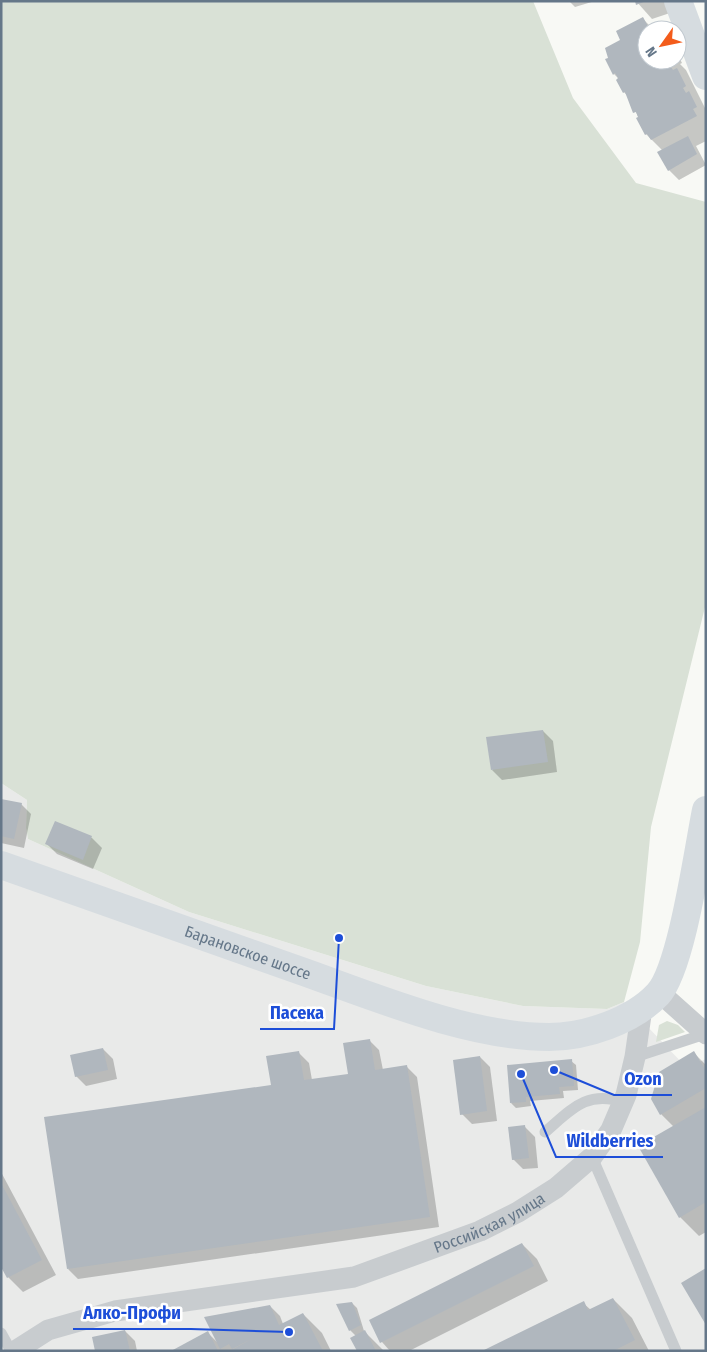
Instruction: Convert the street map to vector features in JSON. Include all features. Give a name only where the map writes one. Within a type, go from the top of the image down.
[{"type":"main road","points":[[678,1],[706,76]]},
{"type":"main road","name":"Российская улица","points":[[651,1000],[675,962],[706,810]]},
{"type":"main road","name":"Барановское шоссе","points":[[1,865],[362,993],[475,1029],[548,1037],[590,1033],[651,1000]]},
{"type":"street","points":[[651,1000],[705,1034]]},
{"type":"street","name":"Российская улица","points":[[15,1351],[48,1330],[115,1311],[354,1278],[480,1231],[511,1216],[556,1188],[592,1157],[611,1130],[623,1102],[651,1000]]},
{"type":"lane","points":[[635,1057],[705,1034]]},
{"type":"lane","points":[[545,1132],[585,1101],[597,1097],[623,1102]]},
{"type":"lane","points":[[592,1157],[676,1351]]},
{"type":"lane","points":[[1,1333],[11,1351]]},
{"type":"shaded area","points":[[1,1],[533,1],[573,98],[636,183],[706,202],[706,603],[651,827],[640,942],[624,1002],[607,1009],[523,1006],[426,986],[189,912],[28,839],[26,828],[27,800],[1,783]]},
{"type":"shaded area","points":[[1,783],[27,800],[26,828],[28,839],[189,912],[426,986],[523,1006],[607,1009],[624,1002],[686,1067],[706,1059],[706,1351],[1,1351]]},
{"type":"shaded area","points":[[667,1021],[678,1025],[685,1032],[656,1042],[659,1025]]},
{"type":"building","points":[[635,1],[646,1],[636,5]]},
{"type":"building","points":[[637,20],[637,70],[678,70],[686,86],[683,88],[686,93],[689,91],[697,107],[693,109],[697,116],[651,140],[647,134],[645,135],[636,118],[638,117],[636,112],[633,113],[625,92],[623,93],[616,80],[618,78],[615,73],[613,75],[605,59],[608,58],[605,48],[620,40],[616,31]]},
{"type":"building","points":[[688,136],[697,154],[668,171],[657,152]]},
{"type":"building","points":[[543,730],[548,762],[491,770],[486,737]]},
{"type":"building","points":[[1,799],[22,803],[14,839],[1,836]]},
{"type":"building","points":[[55,821],[92,836],[83,860],[45,844]]},
{"type":"building","points":[[370,1039],[375,1070],[407,1065],[430,1217],[67,1269],[44,1117],[271,1085],[266,1056],[299,1051],[304,1080],[348,1074],[343,1043]]},
{"type":"building","points":[[103,1048],[108,1070],[75,1077],[70,1055]]},
{"type":"building","points":[[694,1051],[706,1071],[706,1088],[660,1115],[651,1099],[659,1072]]},
{"type":"building","points":[[480,1056],[487,1111],[460,1115],[453,1060]]},
{"type":"building","points":[[572,1059],[574,1086],[559,1087],[560,1094],[526,1097],[526,1102],[510,1103],[507,1065]]},
{"type":"building","points":[[706,1107],[706,1202],[679,1218],[638,1146]]},
{"type":"building","points":[[525,1125],[529,1158],[512,1160],[508,1127]]},
{"type":"building","points":[[1,1183],[42,1260],[7,1278],[1,1267]]},
{"type":"building","points":[[522,1243],[534,1266],[380,1343],[369,1320]]},
{"type":"building","points":[[706,1268],[706,1325],[681,1283]]},
{"type":"building","points":[[613,1298],[635,1340],[613,1351],[482,1351],[584,1301],[588,1310]]},
{"type":"building","points":[[352,1302],[361,1325],[349,1331],[336,1304]]},
{"type":"building","points":[[270,1305],[279,1325],[303,1313],[323,1351],[230,1351],[257,1336],[232,1349],[229,1344],[220,1349],[204,1317]]},
{"type":"building","points":[[125,1330],[130,1351],[95,1351],[92,1337]]},
{"type":"building","points":[[365,1330],[376,1351],[357,1351],[350,1338]]},
{"type":"building","points":[[208,1331],[218,1351],[171,1351]]},
{"type":"place","name":"Пасека","points":[[339,938]]},
{"type":"place","name":"Ozon","points":[[554,1070]]},
{"type":"place","name":"Wildberries","points":[[521,1074]]},
{"type":"place","name":"Алко-Профи","points":[[289,1332]]}]
